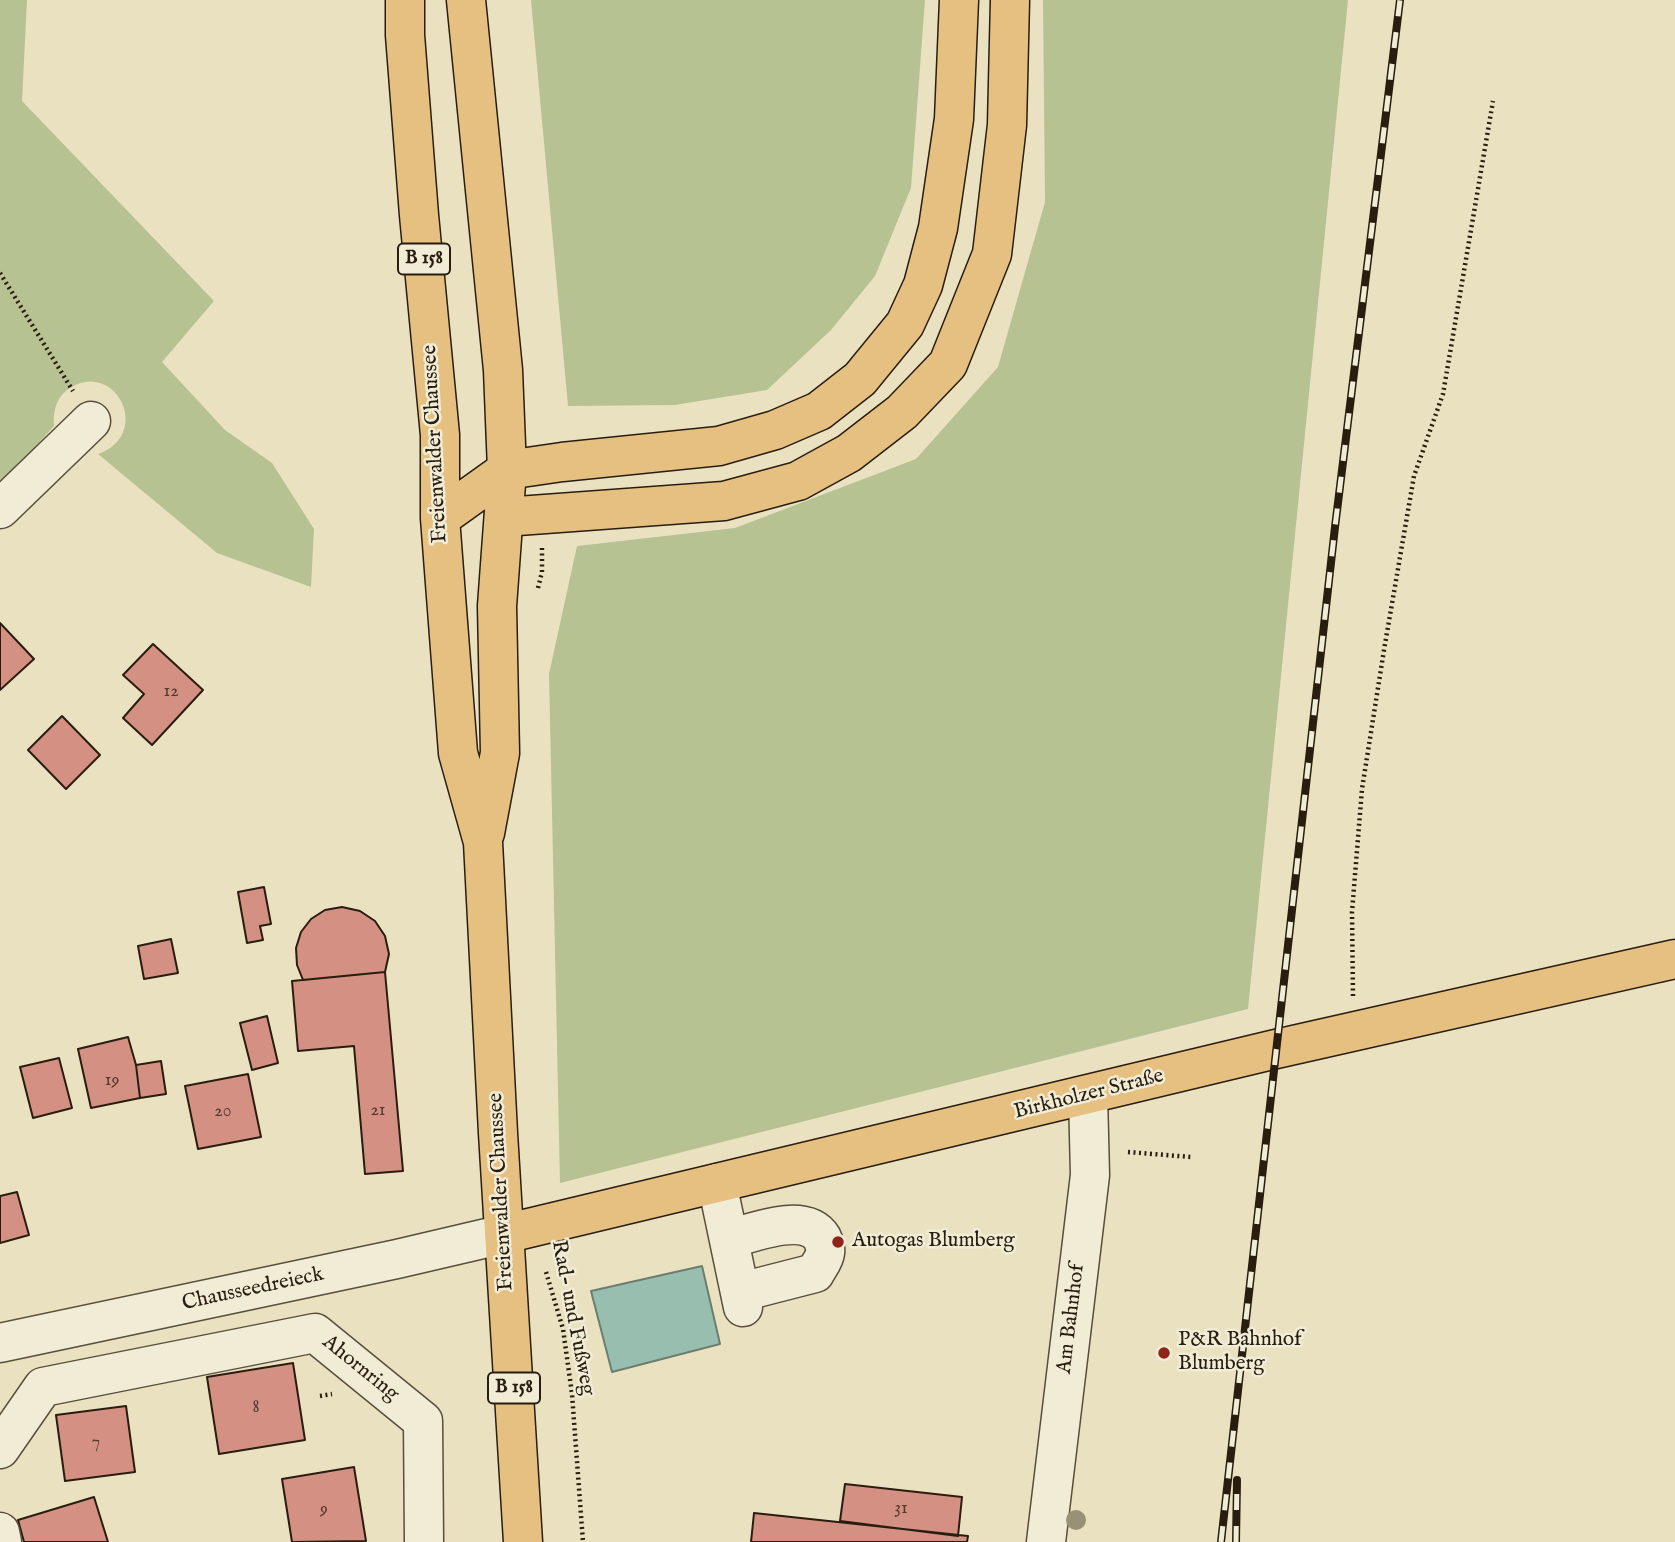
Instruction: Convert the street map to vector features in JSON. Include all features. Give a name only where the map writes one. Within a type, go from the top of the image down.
[{"type":"main road","name":"Freienwalder Chaussee","points":[[405,0],[406,49],[442,466],[440,518],[458,753],[483,842],[522,1230],[523,1542]]},
{"type":"main road","name":"Freienwalder Chaussee","points":[[466,0],[503,370],[507,470],[497,606],[500,753],[483,842]]},
{"type":"main road","points":[[440,518],[507,470],[719,446],[775,430],[819,411],[860,379],[905,324],[923,285],[935,240],[954,120],[959,0]]},
{"type":"main road","points":[[442,466],[504,517],[724,501],[798,481],[849,453],[902,412],[948,364],[992,254],[1007,125],[1010,0]]},
{"type":"main road","name":"Birkholzer Straße","points":[[522,1230],[1353,1032],[1675,959]]},
{"type":"street","points":[[0,509],[91,421]]},
{"type":"street","name":"Am Bahnhof","points":[[1046,1542],[1090,1175],[1088,1096]]},
{"type":"street","points":[[716,1183],[742,1300],[815,1273],[826,1253],[824,1241],[817,1231],[800,1225],[786,1224],[729,1239]]},
{"type":"street","name":"Chausseedreieck","points":[[0,1343],[522,1230]]},
{"type":"street","points":[[161,1310],[173,1360]]},
{"type":"street","name":"Ahornring","points":[[0,1449],[43,1387],[315,1332],[423,1421],[424,1542]]},
{"type":"street","points":[[0,1532],[2,1542]]},
{"type":"path","points":[[1353,1032],[1352,912],[1362,789],[1414,476],[1443,394],[1493,101]]},
{"type":"path","points":[[0,273],[91,421]]},
{"type":"path","points":[[1128,1152],[1191,1157]]},
{"type":"path","name":"Rad- und Fußweg","points":[[522,1230],[545,1272],[563,1329],[583,1542]]},
{"type":"shaded area","points":[[0,0],[27,0],[22,101],[214,301],[162,362],[225,430],[272,463],[314,529],[311,587],[217,553],[98,454],[115,444],[124,431],[126,417],[122,403],[113,391],[101,383],[86,382],[70,388],[61,396],[56,405],[54,426],[0,485]]},
{"type":"shaded area","points":[[531,0],[925,0],[911,188],[875,276],[831,330],[767,390],[675,405],[568,406]]},
{"type":"shaded area","points":[[1043,0],[1348,0],[1248,1009],[560,1183],[549,674],[577,546],[735,528],[916,459],[998,367],[1045,202]]},
{"type":"shaded area","points":[[702,1266],[720,1344],[612,1372],[591,1291]]},
{"type":"building","points":[[0,623],[34,659],[0,690]]},
{"type":"building","points":[[153,644],[203,690],[152,745],[123,718],[144,694],[123,675]]},
{"type":"building","points":[[62,716],[100,755],[66,789],[28,750]]},
{"type":"building","points":[[264,887],[271,924],[260,926],[263,940],[247,943],[238,892]]},
{"type":"building","points":[[342,907],[360,911],[375,921],[385,936],[389,954],[385,972],[303,980],[297,965],[296,948],[301,932],[311,919],[325,910]]},
{"type":"building","points":[[171,939],[178,973],[144,979],[138,946]]},
{"type":"building","points":[[385,972],[403,1171],[365,1174],[354,1046],[298,1051],[292,981]]},
{"type":"building","points":[[267,1016],[278,1063],[252,1070],[240,1023]]},
{"type":"building","points":[[128,1037],[136,1065],[140,1098],[91,1108],[78,1049]]},
{"type":"building","points":[[59,1058],[72,1108],[33,1118],[20,1067]]},
{"type":"building","points":[[161,1061],[166,1094],[140,1098],[136,1065]]},
{"type":"building","points":[[248,1074],[261,1137],[198,1149],[185,1086]]},
{"type":"building","points":[[17,1192],[29,1235],[0,1243],[0,1196]]},
{"type":"building","points":[[293,1363],[305,1440],[219,1454],[207,1377]]},
{"type":"building","points":[[126,1406],[135,1472],[65,1481],[56,1415]]},
{"type":"building","points":[[354,1467],[366,1541],[292,1542],[282,1479]]},
{"type":"building","points":[[845,1484],[962,1497],[958,1536],[840,1521]]},
{"type":"building","points":[[94,1497],[108,1542],[24,1542],[18,1520]]},
{"type":"building","points":[[754,1513],[968,1536],[967,1542],[751,1542]]},
{"type":"railway","points":[[1221,1542],[1335,527],[1400,0]]},
{"type":"railway","points":[[1236,1542],[1237,1480]]},
{"type":"place","name":"Autogas Blumberg","points":[[838,1242]]},
{"type":"place","name":"P&R Bahnhof Blumberg","points":[[1164,1353]]}]
